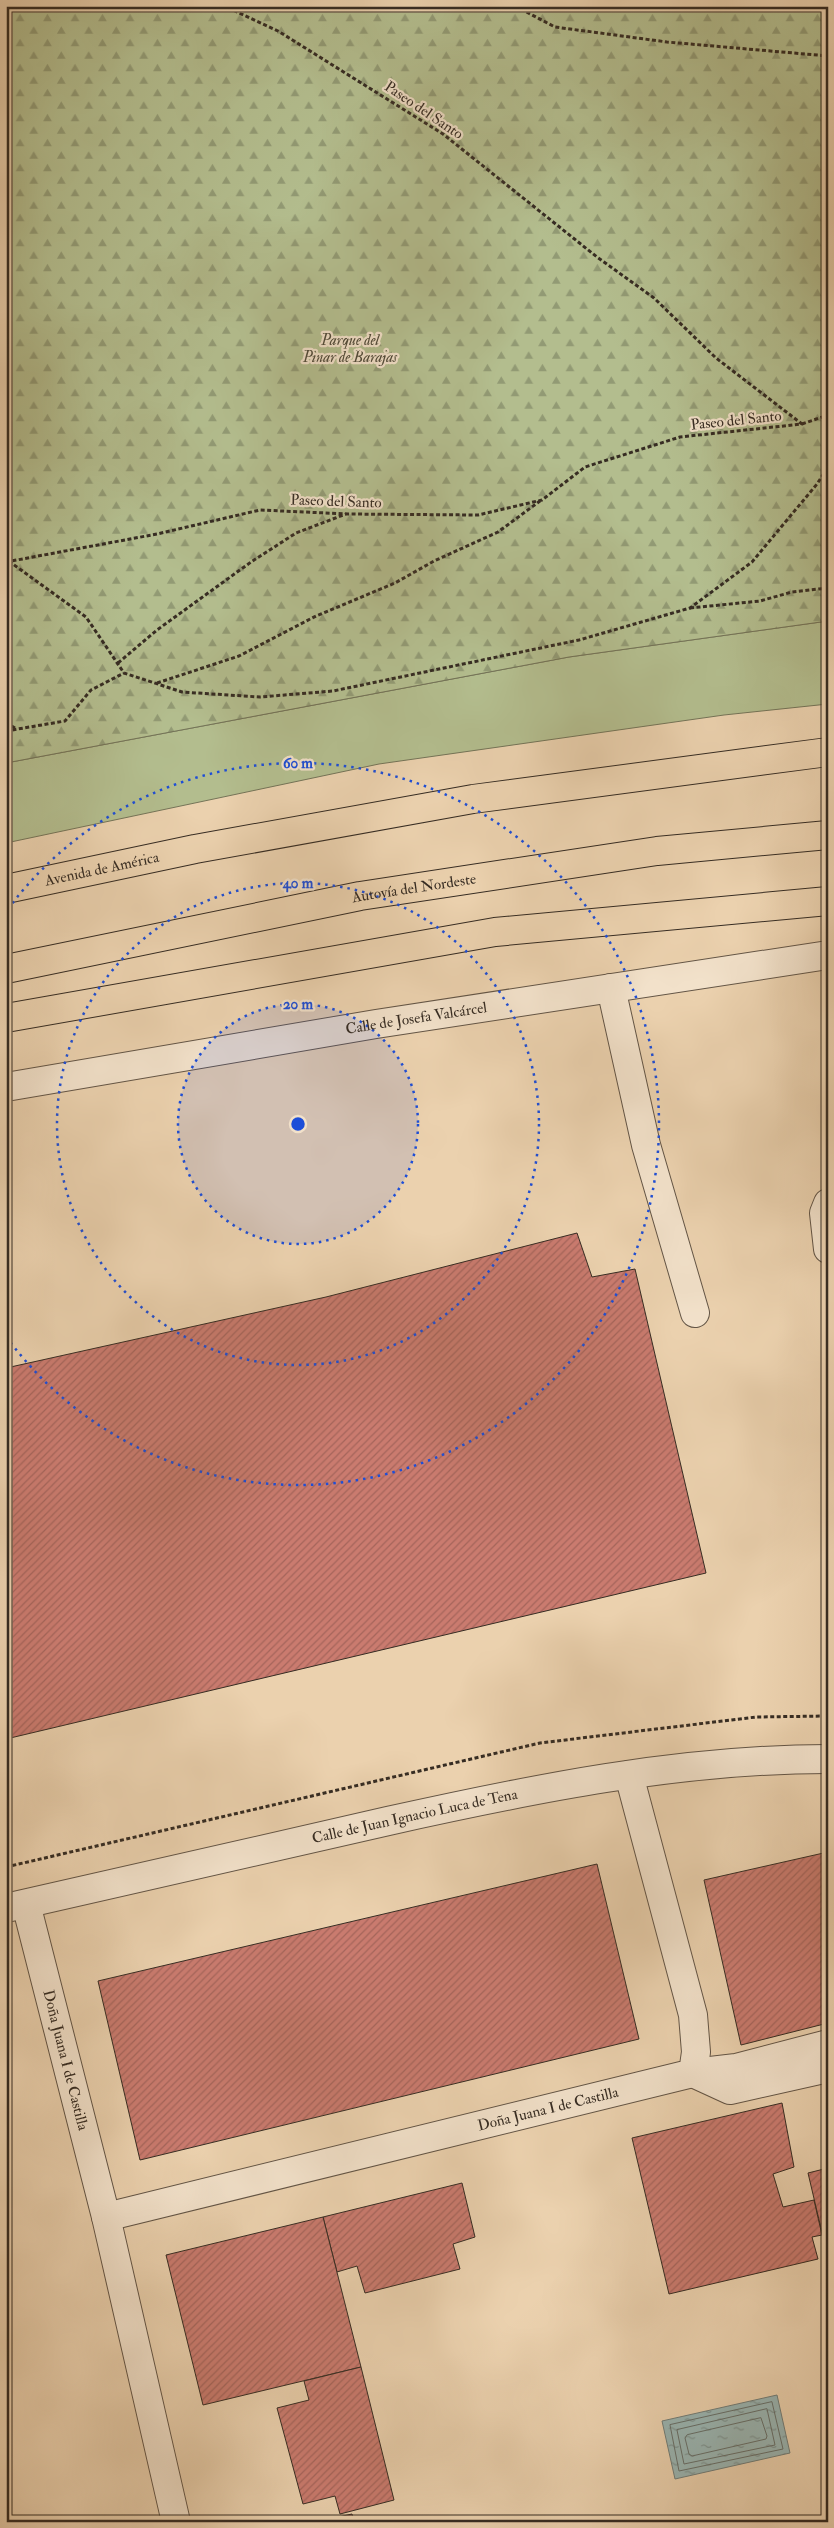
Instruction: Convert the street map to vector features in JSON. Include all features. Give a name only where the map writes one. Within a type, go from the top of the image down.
[{"type":"highway","name":"Avenida de América","points":[[6,889],[196,849],[473,799],[828,752]]},
{"type":"highway","name":"Autovía del Nordeste","points":[[6,969],[360,896],[657,851],[828,835]]},
{"type":"highway","points":[[6,1018],[495,932],[828,901]]},
{"type":"street","name":"Calle de Josefa Valcárcel","points":[[6,1087],[376,1024],[828,955]]},
{"type":"street","points":[[611,988],[646,1145],[695,1313]]},
{"type":"street","points":[[828,1203],[824,1213],[828,1249]]},
{"type":"street","name":"Calle de Juan Ignacio Luca de Tena","points":[[16,1906],[505,1795],[629,1775],[764,1759],[828,1759]]},
{"type":"street","points":[[629,1775],[693,2015],[696,2052],[693,2073],[730,2090],[828,2068]]},
{"type":"street","name":"Doña Juana I de Castilla","points":[[16,1906],[106,2217],[176,2522]]},
{"type":"street","name":"Doña Juana I de Castilla","points":[[106,2217],[693,2073],[736,2068],[828,2044]]},
{"type":"path","name":"Paseo del Santo","points":[[224,6],[278,31],[443,134],[597,257],[654,298],[716,358],[802,424]]},
{"type":"path","points":[[515,6],[555,27],[667,42],[828,56]]},
{"type":"path","points":[[802,424],[828,415]]},
{"type":"path","name":"Paseo del Santo","points":[[8,562],[157,534],[260,510],[348,514],[478,515],[542,500],[585,467],[680,437],[802,424]]},
{"type":"path","points":[[690,608],[752,562],[817,484],[828,467]]},
{"type":"path","points":[[156,684],[239,656],[316,616],[395,583],[434,561],[498,532],[542,500]]},
{"type":"path","points":[[118,664],[157,630],[251,562],[296,533],[348,514]]},
{"type":"path","points":[[6,555],[8,562],[86,617],[124,673],[182,692],[260,697],[334,691],[579,640],[690,608],[760,601],[792,592],[828,588]]},
{"type":"path","points":[[6,731],[65,721],[91,690],[124,673]]},
{"type":"path","points":[[6,723],[15,728]]},
{"type":"green space","name":"Parque del Pinar de Barajas","points":[[6,6],[828,6],[828,621],[569,657],[6,763]]},
{"type":"green space","points":[[828,621],[828,704],[724,715],[379,764],[6,843],[6,763],[569,657]]},
{"type":"water","points":[[777,2395],[790,2453],[675,2479],[662,2421]]},
{"type":"building","points":[[577,1233],[592,1277],[635,1269],[706,1573],[6,1739],[6,1368],[326,1297]]},
{"type":"building","points":[[828,1852],[828,2023],[741,2045],[704,1880]]},
{"type":"building","points":[[597,1864],[639,2039],[140,2160],[98,1981]]},
{"type":"building","points":[[782,2103],[794,2167],[773,2174],[783,2207],[814,2200],[822,2235],[812,2237],[818,2259],[669,2294],[632,2138]]},
{"type":"building","points":[[828,2168],[828,2258],[808,2173]]},
{"type":"building","points":[[462,2183],[475,2237],[453,2244],[460,2269],[365,2293],[357,2266],[337,2272],[323,2217]]},
{"type":"building","points":[[323,2217],[361,2367],[203,2405],[166,2255]]},
{"type":"building","points":[[361,2367],[394,2500],[340,2514],[335,2496],[303,2504],[277,2408],[309,2400],[304,2381]]},
{"type":"building","points":[[352,2514],[354,2522],[315,2522]]}]
